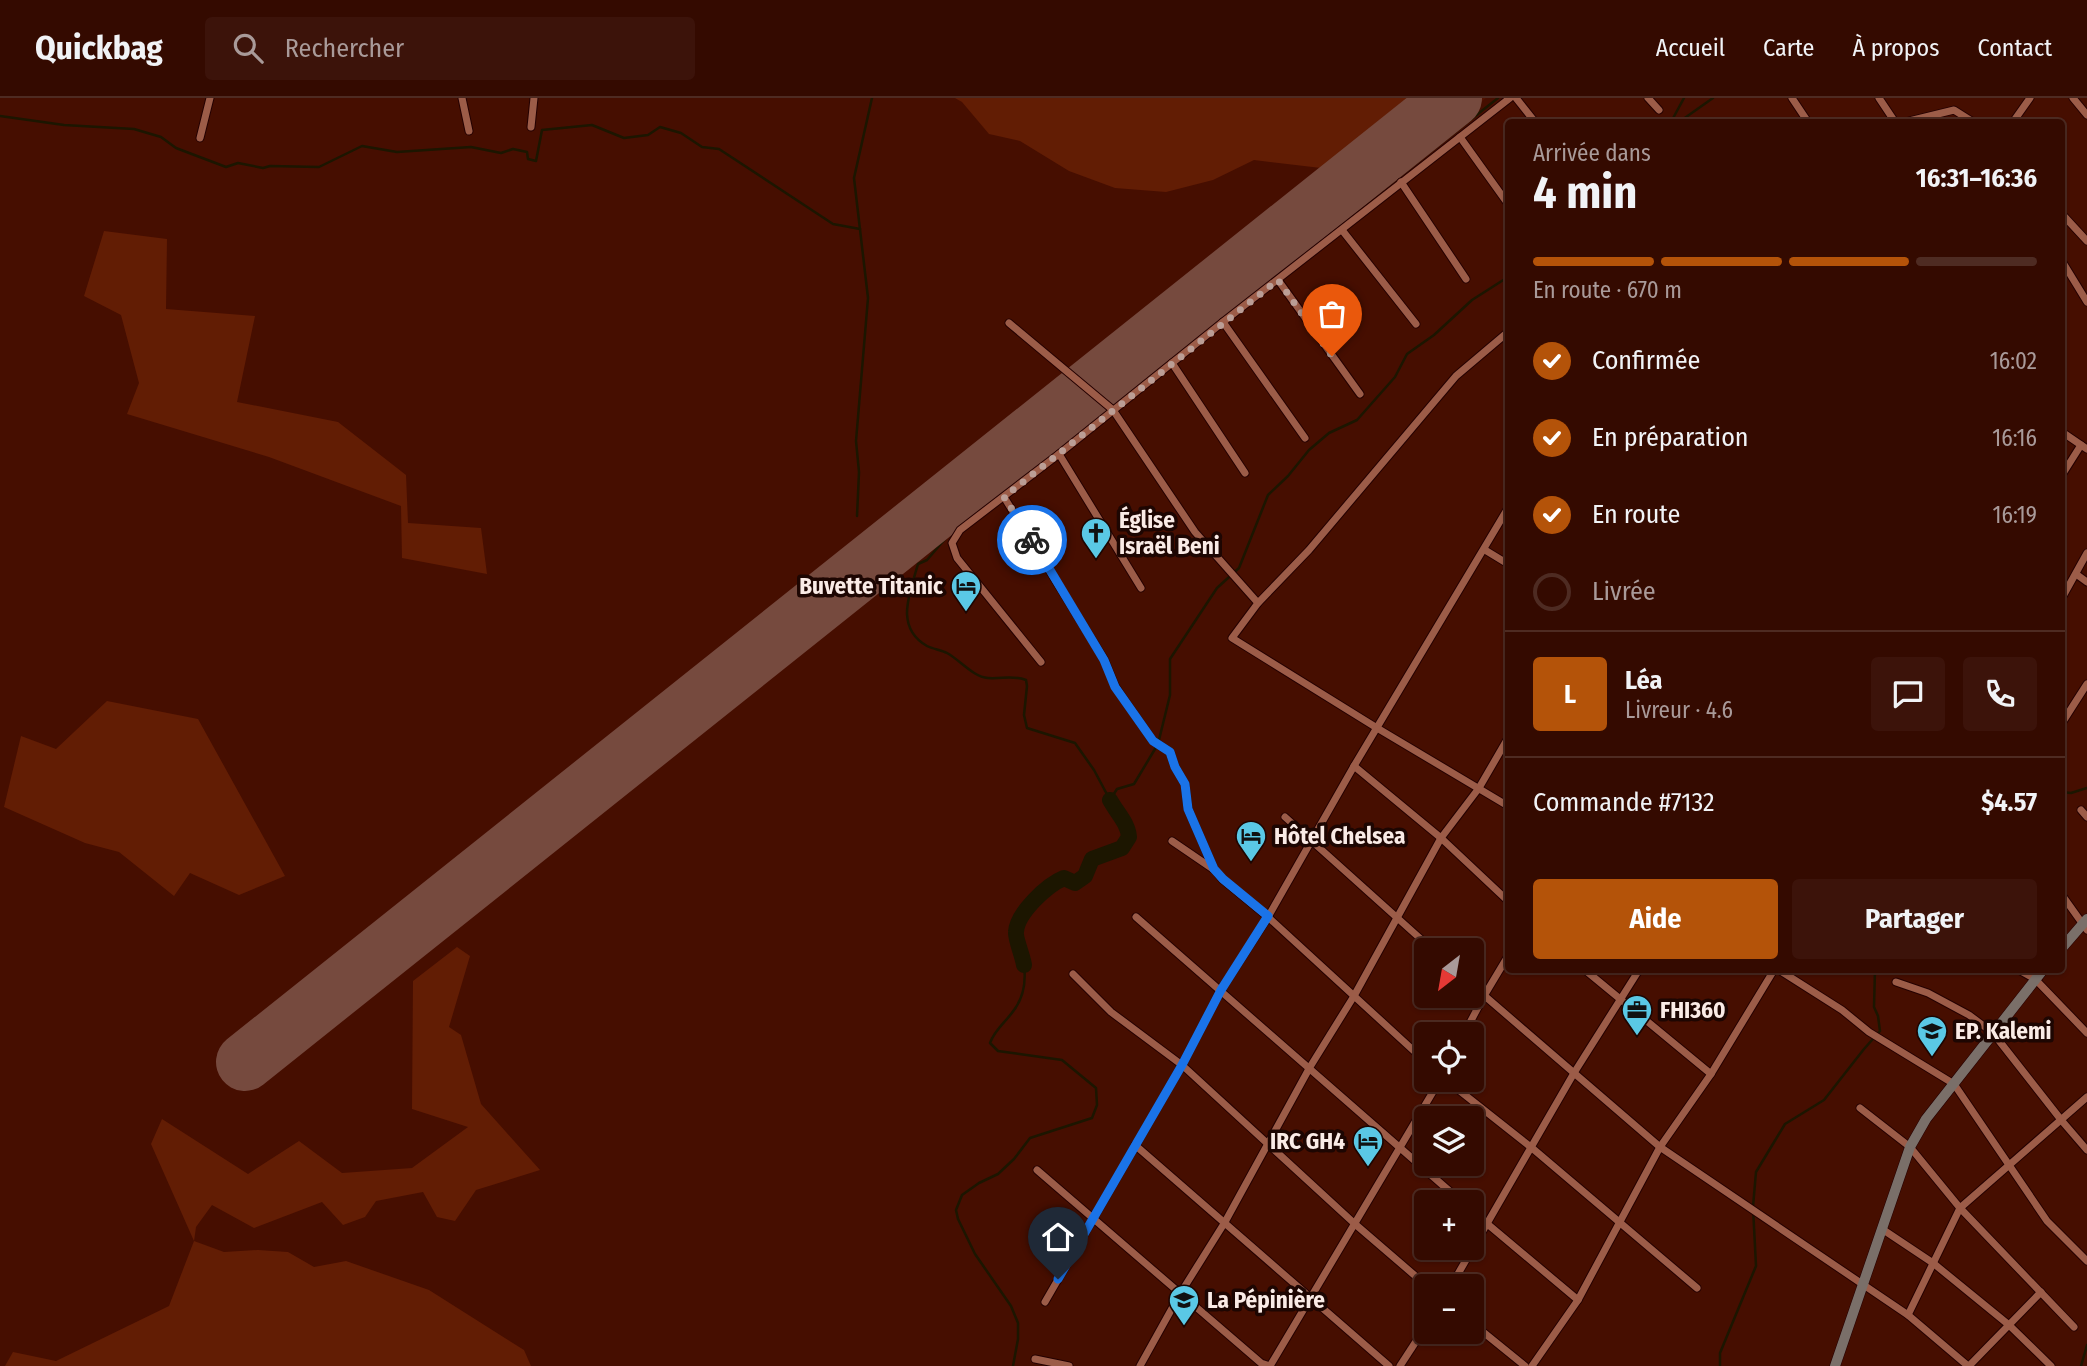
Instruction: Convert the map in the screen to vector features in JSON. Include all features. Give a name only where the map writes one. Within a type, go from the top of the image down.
[{"type":"street","points":[[200,138],[211,98]]},
{"type":"street","points":[[462,98],[468,131]]},
{"type":"street","points":[[531,127],[534,98]]},
{"type":"street","points":[[1041,662],[957,558],[952,543],[960,530],[1510,98]]},
{"type":"street","points":[[1516,98],[1533,119]]},
{"type":"street","points":[[1648,98],[1659,110]]},
{"type":"street","points":[[1792,98],[1806,119]]},
{"type":"street","points":[[1879,98],[1893,119]]},
{"type":"street","points":[[2073,98],[2087,115]]},
{"type":"street","points":[[2015,119],[2025,100]]},
{"type":"street","points":[[1923,119],[1954,110],[1968,119]]},
{"type":"street","points":[[1460,136],[1505,200]]},
{"type":"street","points":[[1401,182],[1466,279]]},
{"type":"street","points":[[2065,217],[2087,241]]},
{"type":"street","points":[[1342,230],[1416,324]]},
{"type":"street","points":[[2065,270],[2087,302]]},
{"type":"street","points":[[1278,280],[1360,394]]},
{"type":"street","points":[[1223,322],[1305,438]]},
{"type":"street","points":[[1009,323],[1113,410],[1195,533],[1258,603]]},
{"type":"street","points":[[1505,335],[1456,376],[1309,550],[1258,603],[1233,636],[1233,639],[1505,804]]},
{"type":"street","points":[[1172,363],[1245,473]]},
{"type":"street","points":[[2065,434],[2084,447],[2065,471]]},
{"type":"street","points":[[1059,454],[1141,588]]},
{"type":"street","points":[[1004,497],[1104,660],[1115,687],[1153,741],[1170,752],[1185,784],[1188,809],[1214,869]]},
{"type":"street","points":[[1045,1302],[1182,1065],[1221,990],[1268,916],[1505,513]]},
{"type":"street","points":[[1485,550],[1505,562]]},
{"type":"street","points":[[2065,593],[2087,553]]},
{"type":"street","points":[[2076,573],[2087,582]]},
{"type":"street","points":[[2065,718],[2087,684]]},
{"type":"street","points":[[1140,1366],[1180,1294],[1225,1222],[1310,1067],[1398,919],[1441,838],[1479,788],[1505,743]]},
{"type":"street","points":[[1354,766],[1441,838],[1505,898]]},
{"type":"street","points":[[2081,810],[2087,817]]},
{"type":"street","points":[[1285,817],[1419,938]]},
{"type":"street","points":[[1172,841],[1214,869],[1414,1051]]},
{"type":"street","points":[[2065,899],[2085,924],[2065,945]]},
{"type":"street","points":[[1136,917],[1448,1190]]},
{"type":"street","points":[[1505,961],[1484,996],[1660,1147],[1908,1315],[1968,1366],[2041,1293]]},
{"type":"street","points":[[1588,973],[1711,1073]]},
{"type":"street","points":[[1458,1274],[1574,1073],[1637,973]]},
{"type":"street","points":[[1532,1366],[1578,1300],[1660,1147],[1774,973]]},
{"type":"street","points":[[1781,973],[1832,1002],[1869,1032],[1955,1084],[2047,1221],[2087,1261]]},
{"type":"street","points":[[2024,973],[2035,979],[2087,1033]]},
{"type":"street","points":[[1835,1366],[1910,1147],[1926,1119],[2040,973]]},
{"type":"street","points":[[1073,974],[1111,1012],[1182,1065],[1414,1275]]},
{"type":"street","points":[[1896,982],[1928,993],[1969,1015],[1993,1033],[2087,1150]]},
{"type":"street","points":[[1037,1170],[1261,1363],[1270,1366],[1433,1092]]},
{"type":"street","points":[[1461,1092],[1697,1288]]},
{"type":"street","points":[[1908,1315],[1960,1208],[2087,1097]]},
{"type":"street","points":[[1860,1108],[1910,1147],[1960,1208],[2074,1327]]},
{"type":"street","points":[[1135,1146],[1389,1366]]},
{"type":"street","points":[[1484,1221],[1578,1300]]},
{"type":"street","points":[[1882,1230],[1933,1263],[2008,1325],[2051,1366]]},
{"type":"street","points":[[1484,1333],[1525,1366]]},
{"type":"street","points":[[1400,1366],[1414,1344]]},
{"type":"street","points":[[1035,1359],[1069,1366]]},
{"type":"shaded area","points":[[955,98],[1407,98],[1321,168],[1254,160],[1213,180],[1166,192],[1115,188],[1069,171],[1020,141],[989,134],[962,102]]},
{"type":"shaded area","points":[[1407,98],[1486,98],[245,1084],[225,1057]]},
{"type":"shaded area","points":[[104,231],[167,239],[166,309],[255,316],[237,402],[338,422],[406,475],[408,523],[481,528],[487,574],[402,558],[401,506],[269,457],[127,414],[139,383],[121,315],[84,296]]},
{"type":"shaded area","points":[[107,701],[198,719],[285,876],[239,895],[190,873],[174,896],[119,852],[85,843],[4,807],[21,736],[56,749]]},
{"type":"shaded area","points":[[457,947],[470,956],[449,1027],[461,1035],[481,1104],[540,1170],[476,1190],[455,1221],[437,1217],[423,1192],[376,1201],[365,1217],[343,1225],[322,1202],[254,1228],[212,1205],[196,1227],[194,1241],[151,1144],[162,1119],[248,1174],[299,1141],[342,1173],[412,1168],[468,1127],[412,1109],[413,981]]},
{"type":"shaded area","points":[[194,1241],[224,1252],[288,1252],[314,1267],[346,1261],[429,1290],[524,1350],[531,1366],[5,1366],[13,1352],[56,1361],[169,1306]]},
{"type":"waterway","points":[[857,516],[859,472],[856,441],[868,298],[854,178],[872,98]]},
{"type":"waterway","points":[[1498,98],[951,532],[927,560],[918,564],[907,609],[911,629],[927,646],[947,653],[977,675],[1026,680],[1024,715],[1027,728],[1075,743],[1110,800],[1117,789],[1134,784],[1158,744],[1170,695],[1170,659],[1217,588],[1239,568],[1268,495],[1309,450],[1329,433],[1357,420],[1395,377],[1407,354],[1434,335],[1472,300],[1505,279]]},
{"type":"waterway","points":[[1673,119],[1684,98]]},
{"type":"waterway","points":[[1683,119],[1713,98]]},
{"type":"waterway","points":[[0,116],[64,125],[134,129],[161,137],[176,148],[226,167],[238,163],[263,168],[319,167],[362,146],[397,152],[471,147],[501,153],[513,149],[527,152],[528,159],[536,161],[542,130],[592,125],[624,138],[648,135],[660,127],[681,133],[702,147],[719,149],[833,224],[860,229]]},
{"type":"waterway","points":[[2065,792],[2087,788]]},
{"type":"waterway","points":[[1024,965],[1016,932],[1027,908],[1042,893],[1064,878],[1075,883],[1085,876],[1092,859],[1122,848],[1129,837],[1110,800]]},
{"type":"waterway","points":[[1013,1366],[1018,1323],[1011,1306],[975,1254],[956,1210],[962,1195],[998,1174],[1030,1138],[1092,1118],[1097,1105],[1096,1088],[1062,1060],[998,1051],[990,1043],[1020,1000],[1024,965]]},
{"type":"waterway","points":[[1720,1366],[1720,1353],[1756,1266],[1753,1207],[1756,1172],[1785,1124],[1824,1100],[1880,1031],[1874,1007],[1875,973]]},
{"type":"waterway","points":[[2081,1366],[2087,1345]]},
{"type":"runway","points":[[245,1062],[1453,98]]},
{"type":"way so far","points":[[1032,540],[1004,497],[1278,280],[1332,356]]},
{"type":"place","name":"Église Israël Beni","points":[[1096,560]]},
{"type":"place","name":"Buvette Titanic","points":[[966,613]]},
{"type":"place","name":"Hôtel Chelsea","points":[[1251,863]]},
{"type":"place","name":"FHI360","points":[[1637,1037]]},
{"type":"place","name":"EP. Kalemi","points":[[1932,1058]]},
{"type":"place","name":"IRC GH4","points":[[1368,1168]]},
{"type":"place","name":"La Pépinière","points":[[1184,1327]]},
{"type":"route","points":[[1032,540],[1104,660],[1115,687],[1153,741],[1170,752],[1185,784],[1188,809],[1214,869],[1268,916],[1221,990],[1182,1065],[1058,1279]]}]
